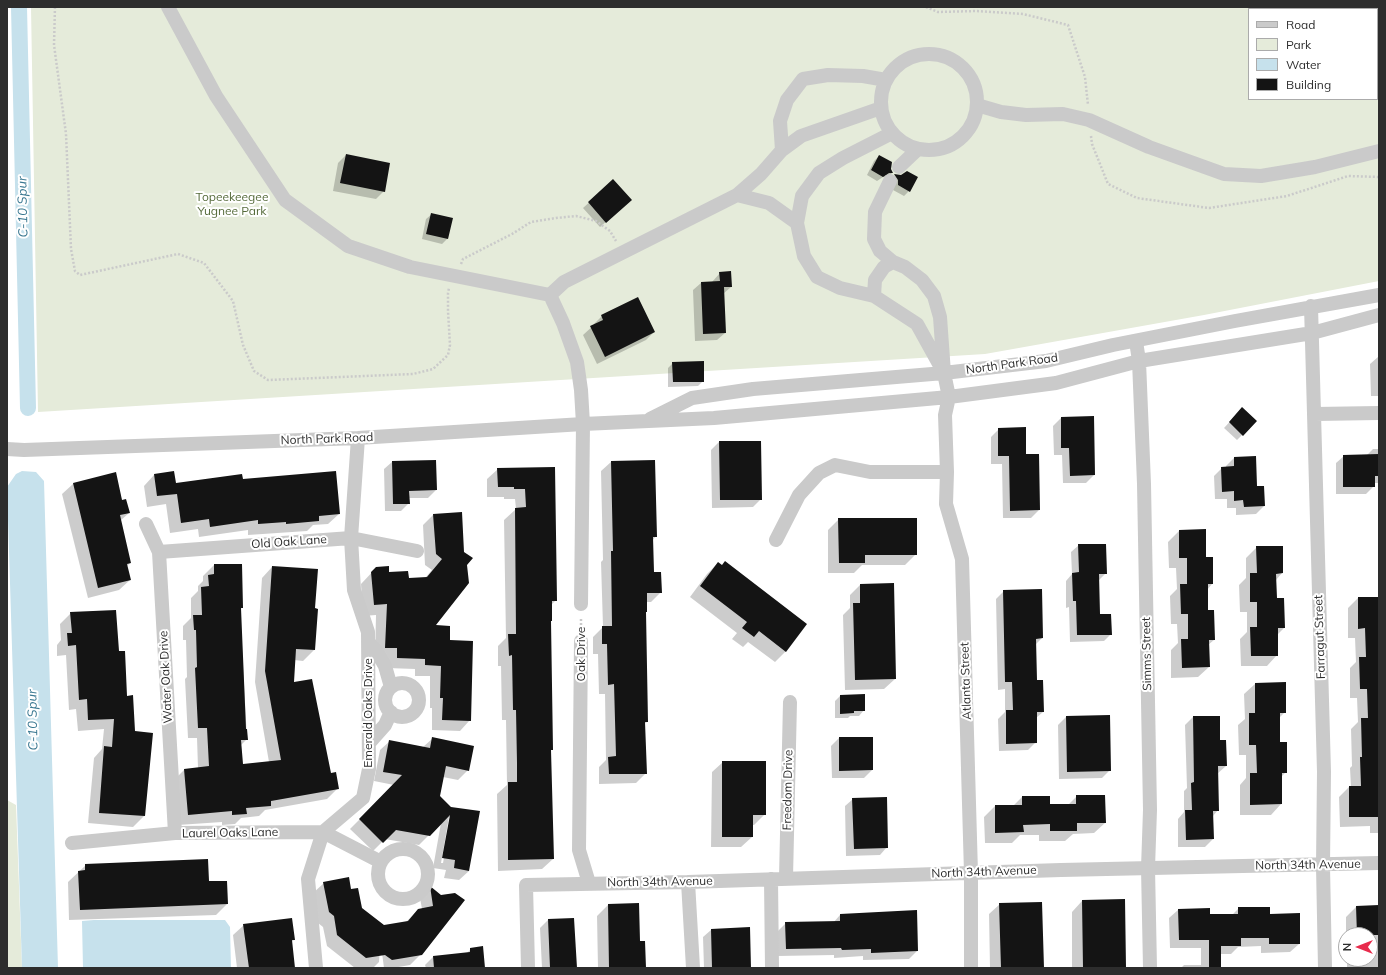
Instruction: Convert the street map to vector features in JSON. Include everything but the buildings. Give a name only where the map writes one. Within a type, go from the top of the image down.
[{"type":"street","points":[[168,7],[216,96],[285,200],[348,246],[410,267],[550,296]]},
{"type":"street","points":[[925,53],[942,55],[957,62],[969,74],[976,88],[977,105],[973,122],[964,135],[950,145],[935,150],[918,149],[904,143],[892,133],[885,121],[881,108],[882,94],[886,80],[895,67],[909,57],[925,53]]},
{"type":"street","points":[[782,150],[780,121],[787,100],[803,79],[828,75],[863,76],[886,80]]},
{"type":"street","points":[[977,105],[1001,112],[1026,115],[1063,114],[1089,120],[1149,147],[1224,174],[1261,176],[1315,167],[1379,151]]},
{"type":"street","points":[[550,296],[564,282],[736,196],[761,174],[782,150],[801,136],[881,108]]},
{"type":"street","points":[[892,133],[843,158],[819,173],[802,196],[797,223],[804,256],[817,277],[840,288],[874,296],[916,324],[944,373]]},
{"type":"street","points":[[899,166],[918,149]]},
{"type":"street","points":[[890,181],[875,212],[874,239],[880,251],[893,262],[905,266],[922,280],[934,296],[940,317],[944,373],[949,397]]},
{"type":"street","points":[[736,196],[769,203],[797,223]]},
{"type":"street","points":[[874,296],[875,280],[884,267],[893,262]]},
{"type":"street","name":"North Park Road","points":[[646,421],[692,398],[753,389],[944,373],[1051,360],[1136,340],[1312,306],[1379,295]]},
{"type":"street","points":[[550,296],[563,323],[577,362],[581,390],[583,424],[581,604]]},
{"type":"street","name":"Farragut Street","points":[[1312,306],[1324,772],[1323,866],[1325,968]]},
{"type":"street","name":"North Park Road","points":[[7,449],[24,450],[358,438],[583,424],[714,418],[949,397],[1056,383],[1139,360],[1312,333],[1379,316]]},
{"type":"street","name":"Simms Street","points":[[1136,340],[1139,360],[1144,492],[1149,780],[1148,868],[1150,968]]},
{"type":"street","name":"Atlanta Street","points":[[949,397],[945,415],[947,472],[946,504],[962,559],[971,873],[971,968]]},
{"type":"street","points":[[1315,414],[1379,413]]},
{"type":"street","name":"Emerald Oaks Drive","points":[[323,832],[363,798],[369,769],[368,632],[354,590],[351,538],[358,438]]},
{"type":"street","points":[[776,540],[799,495],[819,473],[835,465],[870,472],[947,472]]},
{"type":"street","name":"Water Oak Drive","points":[[146,524],[159,552],[175,834]]},
{"type":"street","name":"Old Oak Lane","points":[[159,552],[351,538],[417,551]]},
{"type":"street","name":"Oak Drive","points":[[581,641],[579,850],[589,883]]},
{"type":"street","points":[[368,642],[376,650],[385,666],[391,687]]},
{"type":"street","points":[[401,683],[412,686],[416,690],[419,701],[415,711],[406,716],[396,715],[391,712],[388,708],[386,697],[391,687],[401,683]]},
{"type":"street","name":"Freedom Drive","points":[[786,878],[790,702]]},
{"type":"street","points":[[369,743],[385,725],[391,712]]},
{"type":"street","points":[[316,968],[308,878],[323,832]]},
{"type":"street","name":"Laurel Oaks Lane","points":[[72,843],[175,834],[323,832],[381,862]]},
{"type":"street","name":"North 34th Avenue","points":[[528,968],[526,885],[688,882],[1061,870],[1379,864]]},
{"type":"street","points":[[771,879],[772,968]]},
{"type":"street","points":[[688,882],[693,968]]},
{"type":"path","points":[[55,7],[54,45],[66,134],[70,249],[74,271],[80,275],[178,254],[204,263],[233,301],[243,345],[254,371],[268,380],[413,374],[433,369],[448,355],[450,345],[448,294],[453,276],[463,259],[512,234],[531,222],[576,216],[596,222],[610,231],[623,253]]},
{"type":"path","name":"Oak Drive","points":[[581,604],[581,641]]},
{"type":"green space","name":"Topeekeegee Yugnee Park","points":[[31,7],[1379,7],[1379,281],[1204,315],[985,354],[38,412]]},
{"type":"green space","points":[[7,800],[16,805],[22,968],[7,968]]},
{"type":"water","points":[[22,471],[36,472],[44,481],[58,968],[22,968],[7,487],[16,474]]},
{"type":"water","points":[[225,920],[230,927],[231,968],[83,968],[82,921]]},
{"type":"waterway","name":"C-10 Spur","points":[[19,7],[28,408]]}]
